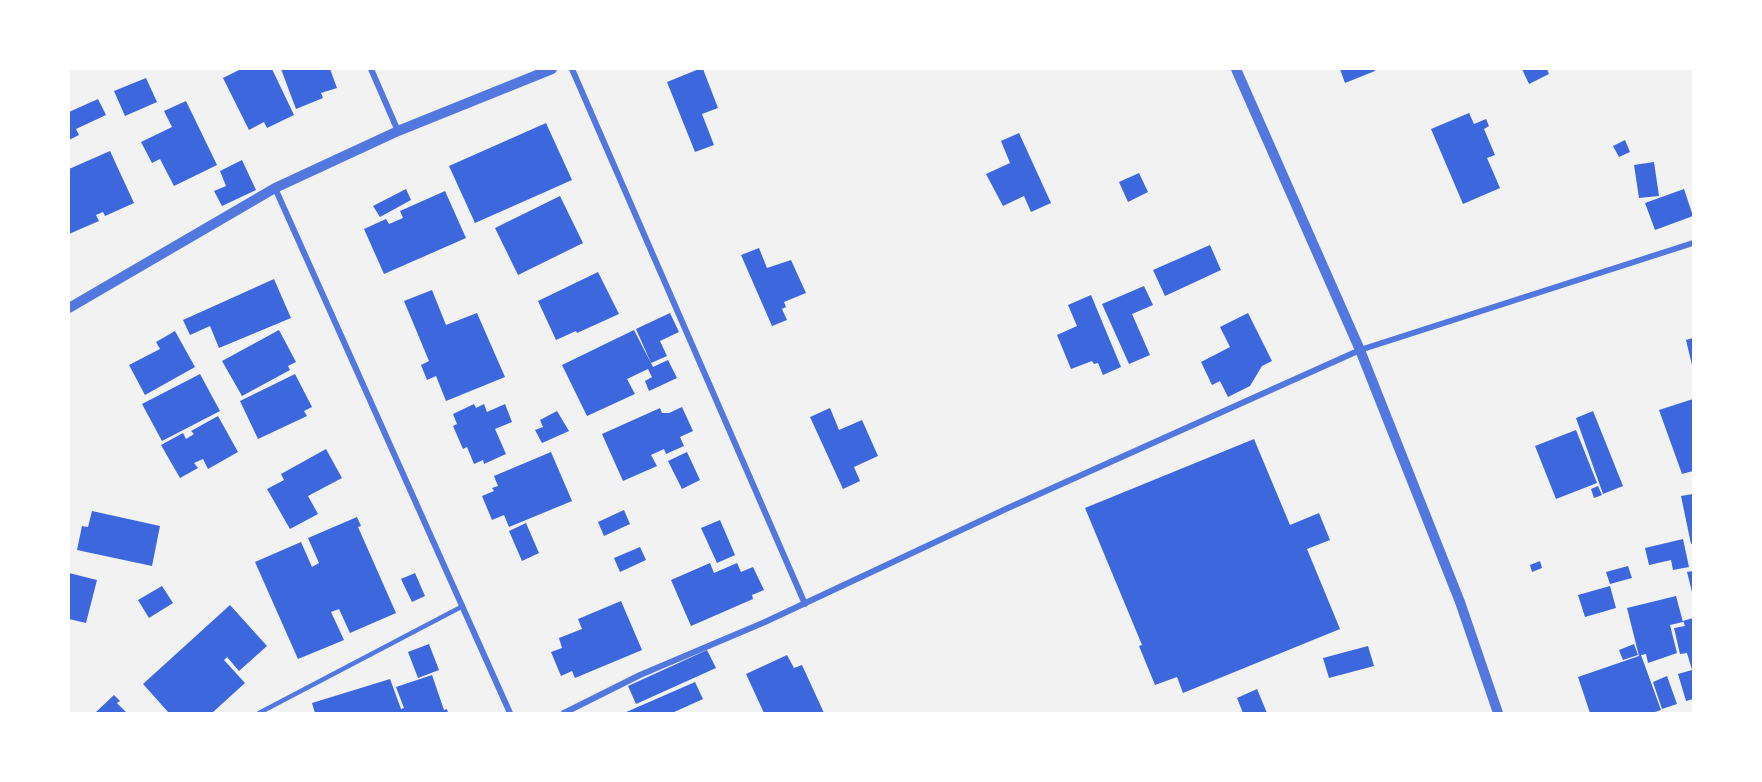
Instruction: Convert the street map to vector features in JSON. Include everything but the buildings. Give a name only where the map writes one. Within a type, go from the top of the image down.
[{"type":"street","points":[[371,69],[398,131]]},
{"type":"street","points":[[69,309],[275,188],[398,131],[552,69]]},
{"type":"street","points":[[573,69],[805,604]]},
{"type":"street","points":[[1236,69],[1360,350],[1460,603],[1498,713]]},
{"type":"street","points":[[275,188],[510,713]]},
{"type":"street","points":[[564,713],[640,675],[805,604],[1019,503],[1360,350],[1693,243]]},
{"type":"lane","points":[[259,713],[461,606]]}]
